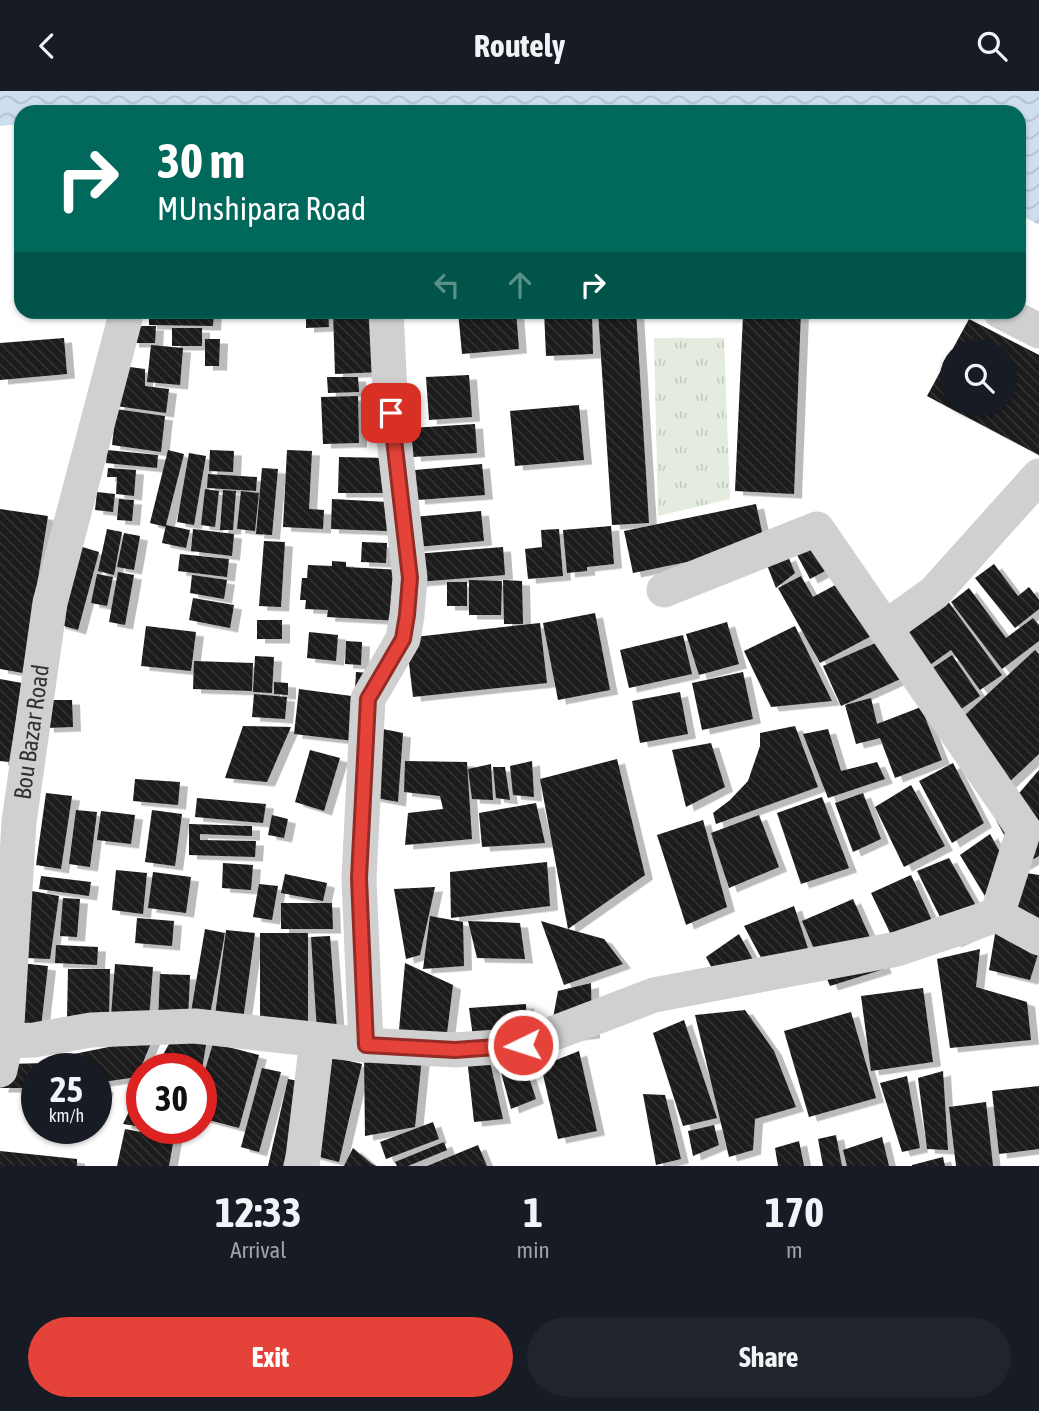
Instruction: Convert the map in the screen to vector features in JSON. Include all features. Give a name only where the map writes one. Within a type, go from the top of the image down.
[{"type":"street","name":"Bou Bazar Road","points":[[3,1055],[19,822],[50,603],[125,319]]},
{"type":"street","points":[[366,1045],[359,878],[368,699],[403,639],[410,578],[391,413],[386,319]]},
{"type":"street","points":[[1016,319],[1039,331]]},
{"type":"street","points":[[885,628],[934,593],[1039,476]]},
{"type":"street","points":[[664,590],[817,529],[1024,829],[997,915]]},
{"type":"street","points":[[3,1055],[34,1039],[91,1030],[195,1026],[366,1045],[455,1050],[523,1045],[654,995],[897,949],[997,915],[1039,937]]},
{"type":"street","points":[[302,1166],[317,1040]]},
{"type":"green space","points":[[654,338],[724,338],[730,499],[658,516]]},
{"type":"water","points":[[0,91],[1039,91],[1039,225],[1026,218],[1026,105],[14,105],[14,125],[0,126]]},
{"type":"building","points":[[149,319],[213,319],[213,326],[149,325]]},
{"type":"building","points":[[306,319],[328,319],[329,327],[306,328]]},
{"type":"building","points":[[333,319],[379,319],[381,372],[335,374]]},
{"type":"building","points":[[459,319],[517,319],[519,349],[462,354]]},
{"type":"building","points":[[544,319],[592,319],[593,354],[546,356]]},
{"type":"building","points":[[599,319],[636,319],[649,523],[612,525]]},
{"type":"building","points":[[743,319],[801,319],[794,494],[735,491]]},
{"type":"building","points":[[969,319],[1008,339],[958,339]]},
{"type":"building","points":[[131,326],[156,326],[155,343],[131,343]]},
{"type":"building","points":[[172,328],[202,328],[202,346],[172,346]]},
{"type":"building","points":[[64,338],[67,374],[0,380],[0,343]]},
{"type":"building","points":[[205,339],[220,339],[219,366],[205,366]]},
{"type":"building","points":[[1017,344],[1039,355],[1039,455],[965,416],[1017,416]]},
{"type":"building","points":[[151,345],[183,348],[180,385],[147,382]]},
{"type":"building","points":[[122,366],[145,369],[145,386],[169,389],[166,413],[116,406]]},
{"type":"building","points":[[940,372],[940,403],[927,396]]},
{"type":"building","points":[[469,375],[472,417],[429,420],[426,377]]},
{"type":"building","points":[[327,377],[358,377],[359,392],[328,393]]},
{"type":"building","points":[[358,396],[359,443],[323,444],[321,397]]},
{"type":"building","points":[[579,405],[584,460],[515,466],[510,411]]},
{"type":"building","points":[[116,409],[165,416],[161,452],[112,445]]},
{"type":"building","points":[[475,424],[477,453],[413,457],[411,428]]},
{"type":"building","points":[[107,450],[158,455],[157,468],[106,463]]},
{"type":"building","points":[[168,450],[184,454],[166,525],[190,530],[186,548],[162,543],[166,527],[150,523]]},
{"type":"building","points":[[210,450],[234,451],[233,472],[209,471]]},
{"type":"building","points":[[287,450],[312,451],[309,509],[324,510],[323,529],[283,527]]},
{"type":"building","points":[[189,453],[206,456],[194,525],[177,522]]},
{"type":"building","points":[[339,457],[388,458],[387,493],[338,493]]},
{"type":"building","points":[[482,464],[485,495],[417,500],[415,470]]},
{"type":"building","points":[[108,468],[136,470],[134,496],[116,494],[117,477],[107,477]]},
{"type":"building","points":[[262,468],[278,469],[272,535],[256,534]]},
{"type":"building","points":[[208,474],[257,477],[256,491],[207,488]]},
{"type":"building","points":[[205,489],[219,491],[215,527],[201,525]]},
{"type":"building","points":[[223,490],[236,491],[233,530],[220,530]]},
{"type":"building","points":[[241,491],[259,493],[255,531],[237,529]]},
{"type":"building","points":[[97,492],[115,494],[113,512],[95,510]]},
{"type":"building","points":[[119,499],[134,500],[132,521],[117,520]]},
{"type":"building","points":[[332,499],[388,502],[387,531],[331,529]]},
{"type":"building","points":[[756,504],[765,546],[633,573],[624,531]]},
{"type":"building","points":[[0,509],[48,516],[23,673],[0,669]]},
{"type":"building","points":[[481,511],[484,541],[416,547],[413,517]]},
{"type":"building","points":[[611,526],[614,564],[587,567],[587,571],[567,573],[563,530]]},
{"type":"building","points":[[107,529],[122,532],[114,575],[98,571]]},
{"type":"building","points":[[193,529],[234,534],[232,556],[191,551]]},
{"type":"building","points":[[559,529],[563,576],[528,579],[525,549],[542,547],[541,530]]},
{"type":"building","points":[[124,533],[140,536],[134,570],[117,567]]},
{"type":"building","points":[[827,536],[842,562],[810,579],[796,553]]},
{"type":"building","points":[[264,541],[285,542],[281,607],[259,606]]},
{"type":"building","points":[[362,542],[387,543],[386,563],[361,562]]},
{"type":"building","points":[[79,546],[99,552],[78,630],[57,624]]},
{"type":"building","points":[[503,547],[505,575],[417,582],[415,554]]},
{"type":"building","points":[[180,554],[229,559],[227,577],[178,571]]},
{"type":"building","points":[[788,556],[795,573],[776,588],[767,565]]},
{"type":"building","points":[[332,561],[346,562],[346,567],[402,570],[401,621],[327,617],[328,610],[305,609],[306,600],[300,600],[302,578],[307,578],[308,565],[332,566]]},
{"type":"building","points":[[994,564],[1018,596],[1029,587],[1039,600],[1039,609],[1015,628],[975,578]]},
{"type":"building","points":[[118,572],[134,575],[125,625],[109,622]]},
{"type":"building","points":[[97,574],[113,577],[107,606],[91,603]]},
{"type":"building","points":[[192,575],[227,580],[224,599],[190,593]]},
{"type":"building","points":[[801,576],[813,597],[850,577],[879,632],[820,663],[778,588]]},
{"type":"building","points":[[469,580],[502,581],[501,615],[469,615]]},
{"type":"building","points":[[503,580],[522,581],[523,624],[504,624]]},
{"type":"building","points":[[447,582],[467,582],[467,606],[447,606]]},
{"type":"building","points":[[969,588],[1006,638],[1033,618],[1039,625],[1039,641],[1002,669],[951,602]]},
{"type":"building","points":[[193,598],[234,605],[230,628],[189,620]]},
{"type":"building","points":[[947,600],[1002,675],[980,690],[951,650],[927,667],[902,633]]},
{"type":"building","points":[[595,613],[610,690],[558,700],[543,623]]},
{"type":"building","points":[[257,620],[282,620],[282,639],[257,639]]},
{"type":"building","points":[[727,622],[739,664],[699,675],[686,634]]},
{"type":"building","points":[[540,623],[547,683],[413,697],[406,638]]},
{"type":"building","points":[[146,626],[196,632],[191,671],[141,666]]},
{"type":"building","points":[[795,626],[832,701],[771,707],[744,651]]},
{"type":"building","points":[[309,632],[338,635],[336,661],[307,658]]},
{"type":"building","points":[[683,635],[692,674],[629,688],[620,650]]},
{"type":"building","points":[[889,637],[907,676],[841,706],[823,666]]},
{"type":"building","points":[[346,641],[362,642],[361,665],[345,664]]},
{"type":"building","points":[[1035,650],[1039,654],[1039,754],[1004,787],[950,729]]},
{"type":"building","points":[[952,655],[980,696],[954,714],[925,673]]},
{"type":"building","points":[[255,656],[274,657],[272,693],[253,692]]},
{"type":"building","points":[[194,661],[253,663],[252,691],[193,689]]},
{"type":"building","points":[[356,672],[371,673],[355,690]]},
{"type":"building","points":[[743,672],[753,719],[702,730],[692,683]]},
{"type":"building","points":[[0,679],[22,683],[9,762],[0,761]]},
{"type":"building","points":[[274,682],[288,683],[288,695],[274,694]]},
{"type":"building","points":[[299,689],[359,697],[354,741],[294,734]]},
{"type":"building","points":[[680,692],[688,734],[640,743],[632,701]]},
{"type":"building","points":[[254,694],[287,697],[285,719],[252,717]]},
{"type":"building","points":[[871,698],[877,724],[921,707],[942,760],[895,778],[880,738],[856,744],[845,705]]},
{"type":"building","points":[[45,700],[72,700],[73,727],[46,728]]},
{"type":"building","points":[[243,726],[291,727],[267,782],[225,778]]},
{"type":"building","points":[[795,726],[818,787],[716,824],[713,813],[748,781],[760,746],[760,733]]},
{"type":"building","points":[[373,727],[403,733],[398,802],[371,797]]},
{"type":"building","points":[[828,729],[841,771],[877,762],[885,779],[828,798],[803,734]]},
{"type":"building","points":[[711,743],[725,787],[686,807],[672,750]]},
{"type":"building","points":[[310,750],[340,758],[324,811],[295,802]]},
{"type":"building","points":[[617,759],[645,875],[568,929],[540,779]]},
{"type":"building","points":[[405,761],[467,762],[472,839],[405,845],[408,813],[443,809],[440,796],[404,792]]},
{"type":"building","points":[[532,761],[534,797],[513,795],[510,766]]},
{"type":"building","points":[[953,763],[984,823],[952,843],[919,781]]},
{"type":"building","points":[[491,764],[493,800],[472,799],[468,769]]},
{"type":"building","points":[[493,767],[505,767],[510,800],[496,798]]},
{"type":"building","points":[[1039,770],[1039,856],[1021,866],[996,820]]},
{"type":"building","points":[[135,779],[180,782],[178,805],[133,801]]},
{"type":"building","points":[[911,785],[945,846],[904,867],[875,807]]},
{"type":"building","points":[[46,793],[72,796],[61,869],[36,865]]},
{"type":"building","points":[[863,793],[881,839],[853,852],[835,803]]},
{"type":"building","points":[[822,797],[849,868],[801,884],[777,813]]},
{"type":"building","points":[[197,798],[266,804],[263,823],[195,817]]},
{"type":"building","points":[[536,803],[545,843],[482,847],[479,813]]},
{"type":"building","points":[[76,810],[97,812],[90,867],[69,864]]},
{"type":"building","points":[[152,810],[182,814],[175,866],[145,862]]},
{"type":"building","points":[[101,811],[135,815],[131,844],[97,840]]},
{"type":"building","points":[[272,815],[288,819],[284,838],[268,835]]},
{"type":"building","points":[[759,815],[779,867],[729,888],[711,833]]},
{"type":"building","points":[[703,820],[727,907],[686,925],[657,835]]},
{"type":"building","points":[[189,824],[252,826],[252,836],[200,834],[200,840],[256,841],[255,857],[189,855]]},
{"type":"building","points":[[990,834],[1012,874],[991,906],[960,855]]},
{"type":"building","points":[[949,858],[988,927],[953,943],[917,871]]},
{"type":"building","points":[[547,862],[550,906],[451,918],[450,872]]},
{"type":"building","points":[[223,863],[253,865],[251,890],[222,888]]},
{"type":"building","points":[[116,870],[147,873],[143,914],[112,910]]},
{"type":"building","points":[[153,872],[191,877],[186,913],[148,908]]},
{"type":"building","points":[[1026,873],[1039,875],[1039,931],[1005,918]]},
{"type":"building","points":[[285,874],[327,883],[323,901],[281,893]]},
{"type":"building","points":[[911,875],[941,940],[902,958],[871,893]]},
{"type":"building","points":[[41,876],[91,882],[89,896],[39,889]]},
{"type":"building","points":[[259,884],[278,886],[272,920],[253,917]]},
{"type":"building","points":[[435,887],[420,955],[406,959],[394,889]]},
{"type":"building","points":[[32,891],[59,896],[50,959],[26,958]]},
{"type":"building","points":[[63,898],[80,899],[77,937],[60,936]]},
{"type":"building","points":[[853,899],[884,969],[830,986],[802,921]]},
{"type":"building","points":[[281,903],[332,903],[333,929],[281,929]]},
{"type":"building","points":[[794,906],[815,970],[773,980],[744,926]]},
{"type":"building","points":[[430,916],[463,922],[464,966],[423,969]]},
{"type":"building","points":[[137,918],[174,921],[172,946],[135,943]]},
{"type":"building","points":[[468,921],[520,923],[525,959],[477,958]]},
{"type":"building","points":[[541,921],[604,939],[623,964],[564,985]]},
{"type":"building","points":[[996,928],[1039,951],[1030,980],[989,970]]},
{"type":"building","points":[[205,929],[225,933],[210,1015],[191,1012]]},
{"type":"building","points":[[226,930],[255,933],[243,1020],[215,1016]]},
{"type":"building","points":[[260,933],[308,933],[308,1021],[260,1021]]},
{"type":"building","points":[[739,934],[757,967],[715,974],[706,957]]},
{"type":"building","points":[[330,936],[337,1030],[317,1032],[311,937]]},
{"type":"building","points":[[56,945],[98,947],[97,965],[55,963]]},
{"type":"building","points":[[980,949],[976,987],[1027,1002],[1031,1040],[950,1048],[937,959]]},
{"type":"building","points":[[20,963],[48,966],[41,1027],[13,1024]]},
{"type":"building","points":[[405,963],[453,985],[447,1033],[399,1030]]},
{"type":"building","points":[[115,964],[153,967],[149,1019],[111,1016]]},
{"type":"building","points":[[68,969],[110,969],[109,1020],[67,1019]]},
{"type":"building","points":[[160,974],[190,975],[188,1020],[158,1018]]},
{"type":"building","points":[[591,983],[592,1034],[549,1039],[558,991]]},
{"type":"building","points":[[923,988],[933,1062],[871,1071],[861,996]]},
{"type":"building","points":[[526,1004],[529,1056],[476,1058],[469,1008]]},
{"type":"building","points":[[745,1010],[774,1051],[796,1107],[755,1119],[753,1150],[729,1157],[695,1015]]},
{"type":"building","points":[[851,1012],[876,1098],[809,1117],[784,1031]]},
{"type":"building","points":[[684,1020],[717,1118],[683,1126],[653,1033]]},
{"type":"building","points":[[174,1035],[207,1039],[205,1053],[164,1053]]},
{"type":"building","points":[[153,1038],[147,1053],[126,1053],[126,1079],[112,1081],[112,1053],[79,1053]]},
{"type":"building","points":[[213,1043],[259,1055],[239,1128],[217,1122],[217,1053],[210,1053]]},
{"type":"building","points":[[579,1051],[597,1131],[558,1139],[541,1066]]},
{"type":"building","points":[[315,1053],[362,1064],[339,1162],[292,1150]]},
{"type":"building","points":[[364,1055],[422,1057],[415,1127],[365,1136]]},
{"type":"building","points":[[467,1058],[490,1062],[503,1119],[474,1122]]},
{"type":"building","points":[[524,1062],[536,1099],[511,1109],[499,1065]]},
{"type":"building","points":[[7,1064],[21,1064],[21,1088],[0,1088]]},
{"type":"building","points":[[262,1068],[281,1072],[259,1152],[241,1147]]},
{"type":"building","points":[[943,1071],[948,1150],[927,1149],[918,1078]]},
{"type":"building","points":[[907,1076],[920,1148],[902,1152],[880,1083]]},
{"type":"building","points":[[288,1079],[303,1082],[283,1166],[268,1166]]},
{"type":"building","points":[[1039,1086],[1039,1149],[999,1154],[992,1091]]},
{"type":"building","points":[[643,1094],[665,1095],[681,1159],[656,1165]]},
{"type":"building","points":[[986,1102],[993,1166],[956,1166],[949,1107]]},
{"type":"building","points":[[433,1122],[439,1139],[386,1159],[380,1142]]},
{"type":"building","points":[[714,1125],[719,1145],[693,1156],[688,1131]]},
{"type":"building","points":[[125,1129],[126,1144],[173,1144],[169,1166],[117,1166]]},
{"type":"building","points":[[836,1135],[842,1166],[823,1166],[818,1139]]},
{"type":"building","points":[[882,1137],[889,1166],[847,1166],[843,1150]]},
{"type":"building","points":[[799,1141],[804,1166],[778,1166],[775,1148]]},
{"type":"building","points":[[444,1142],[447,1150],[408,1166],[397,1166],[395,1162]]},
{"type":"building","points":[[478,1145],[487,1166],[427,1166]]},
{"type":"building","points":[[353,1148],[372,1164],[376,1166],[344,1166]]},
{"type":"building","points":[[0,1151],[77,1159],[77,1166],[0,1166]]},
{"type":"building","points":[[943,1157],[945,1166],[912,1166],[912,1165]]},
{"type":"route","points":[[391,413],[410,578],[403,639],[368,699],[359,878],[366,1045],[455,1050],[523,1045]]}]
